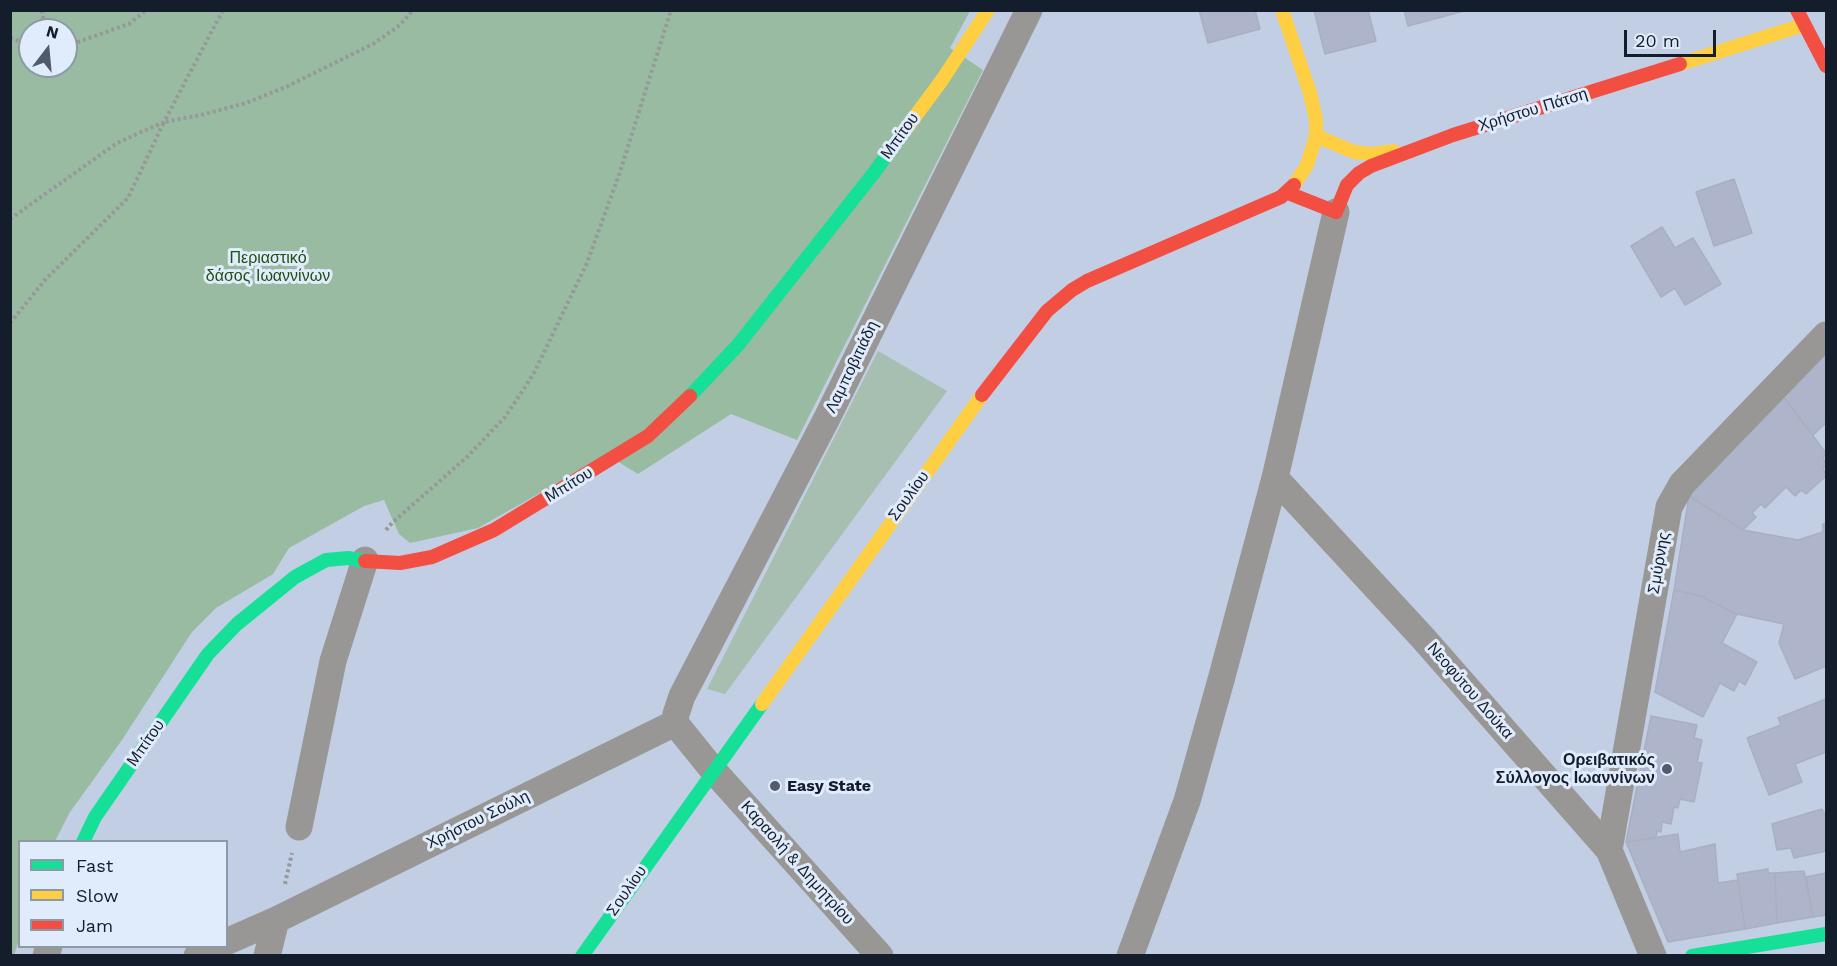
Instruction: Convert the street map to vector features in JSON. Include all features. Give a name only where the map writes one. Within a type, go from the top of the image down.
[{"type":"street","name":"Μπίτου","points":[[84,840],[95,817],[208,654],[263,603],[311,567],[333,559],[348,558],[386,563],[414,561],[432,557],[468,542],[494,530],[648,436],[678,409],[712,375],[813,251],[942,80],[988,10]]},
{"type":"street","name":"Λαμποβιτιάδη","points":[[675,723],[682,696],[827,418],[1029,10]]},
{"type":"street","points":[[1130,956],[1187,801],[1275,478],[1336,212],[1288,193],[1307,165],[1316,136],[1316,120],[1313,103],[1282,10]]},
{"type":"street","points":[[1797,10],[1827,66]]},
{"type":"street","name":"Χρήστου Πάτση","points":[[1336,212],[1347,185],[1366,169],[1453,135],[1803,24]]},
{"type":"street","points":[[1316,136],[1354,152],[1372,154],[1402,149],[1453,135]]},
{"type":"street","name":"Σουλίου","points":[[582,956],[1000,370],[1047,311],[1087,281],[1288,193]]},
{"type":"street","name":"Σμύρνης","points":[[1609,850],[1670,507],[1682,484],[1827,335]]},
{"type":"street","name":"Νεοφύτου Δούκα","points":[[1275,478],[1423,638],[1609,850],[1653,956]]},
{"type":"street","points":[[299,827],[333,661],[365,560]]},
{"type":"street","points":[[675,723],[713,770]]},
{"type":"street","name":"Χρήστου Σούλη","points":[[228,941],[276,920],[675,723]]},
{"type":"street","name":"Καραολή & Δημητρίου","points":[[713,770],[880,956]]},
{"type":"street","points":[[267,956],[276,920]]},
{"type":"street","points":[[1692,956],[1827,934]]},
{"type":"street","points":[[197,956],[213,948]]},
{"type":"path","points":[[78,42],[129,24],[146,10]]},
{"type":"path","points":[[10,323],[45,280],[128,198],[164,122],[223,10]]},
{"type":"path","points":[[10,219],[117,143],[164,122],[246,103],[288,86],[373,44],[400,25],[413,10]]},
{"type":"path","points":[[365,560],[392,522],[468,456],[505,417],[533,375],[587,263],[624,161],[671,10]]},
{"type":"path","points":[[276,920],[299,827]]},
{"type":"green space","name":"Περιαστικό δάσος Ιωαννίνων","points":[[10,11],[970,11],[950,48],[983,70],[797,440],[731,414],[638,474],[607,455],[478,528],[410,543],[399,534],[384,500],[364,506],[289,548],[273,574],[216,608],[192,632],[122,740],[70,812],[56,840],[18,840],[18,943],[14,955],[11,955]]},
{"type":"green space","points":[[878,351],[947,391],[725,694],[707,689]]},
{"type":"building","points":[[1199,10],[1255,10],[1260,29],[1208,43]]},
{"type":"building","points":[[1314,10],[1368,10],[1376,41],[1325,54]]},
{"type":"building","points":[[1404,10],[1464,10],[1464,11],[1408,26]]},
{"type":"building","points":[[1734,179],[1752,233],[1714,246],[1696,192]]},
{"type":"building","points":[[1662,227],[1675,248],[1693,238],[1721,284],[1685,305],[1675,288],[1661,297],[1631,246]]},
{"type":"building","points":[[1824,351],[1826,355],[1826,423],[1813,435],[1783,396]]},
{"type":"building","points":[[1783,396],[1826,453],[1823,458],[1826,465],[1823,468],[1826,476],[1806,494],[1801,490],[1795,496],[1786,487],[1765,508],[1761,504],[1752,513],[1756,517],[1743,530],[1689,496]]},
{"type":"building","points":[[1689,496],[1743,530],[1798,540],[1823,532],[1823,524],[1826,524],[1826,666],[1795,679],[1779,643],[1784,624],[1737,614],[1701,596],[1674,590]]},
{"type":"building","points":[[1674,590],[1701,596],[1737,614],[1722,643],[1757,662],[1745,685],[1739,681],[1734,691],[1720,683],[1703,717],[1655,692]]},
{"type":"building","points":[[1826,699],[1826,752],[1795,764],[1802,782],[1769,795],[1747,738],[1781,725],[1778,718]]},
{"type":"building","points":[[1651,716],[1697,725],[1694,738],[1702,740],[1697,762],[1702,763],[1694,802],[1680,799],[1678,808],[1674,807],[1671,824],[1662,822],[1661,832],[1657,831],[1656,838],[1626,842]]},
{"type":"building","points":[[1822,809],[1826,817],[1826,851],[1794,858],[1791,848],[1777,850],[1772,824]]},
{"type":"building","points":[[1678,834],[1680,852],[1715,844],[1718,883],[1738,880],[1745,929],[1668,942],[1626,842]]},
{"type":"building","points":[[1768,869],[1768,873],[1775,873],[1777,923],[1745,929],[1737,874]]},
{"type":"building","points":[[1804,871],[1813,917],[1777,923],[1775,873]]},
{"type":"building","points":[[1826,873],[1826,915],[1813,917],[1806,877]]},
{"type":"traffic: fast","points":[[690,396],[738,345],[905,130]]},
{"type":"traffic: fast","points":[[84,840],[95,817],[208,654],[237,624],[295,577],[326,560],[348,558],[365,561]]},
{"type":"traffic: fast","points":[[582,956],[762,704]]},
{"type":"traffic: fast","points":[[1692,956],[1826,934]]},
{"type":"traffic: slow","points":[[905,130],[942,80],[988,10]]},
{"type":"traffic: slow","points":[[1282,10],[1310,93],[1316,120],[1316,136],[1307,165],[1294,185]]},
{"type":"traffic: slow","points":[[1680,64],[1803,25]]},
{"type":"traffic: slow","points":[[1316,136],[1354,152],[1372,154],[1394,151]]},
{"type":"traffic: slow","points":[[762,704],[982,395]]},
{"type":"traffic: jam","points":[[1797,10],[1826,66]]},
{"type":"traffic: jam","points":[[1288,193],[1336,212],[1347,185],[1359,173],[1371,166],[1453,135],[1680,64]]},
{"type":"traffic: jam","points":[[982,395],[1047,311],[1072,290],[1087,281],[1281,197],[1294,185]]},
{"type":"traffic: jam","points":[[365,561],[400,563],[432,557],[494,530],[648,436],[690,396]]},
{"type":"place","name":"Ορειβατικός Σύλλογος Ιωαννίνων","points":[[1667,769]]},
{"type":"place","name":"Easy State","points":[[775,786]]}]
